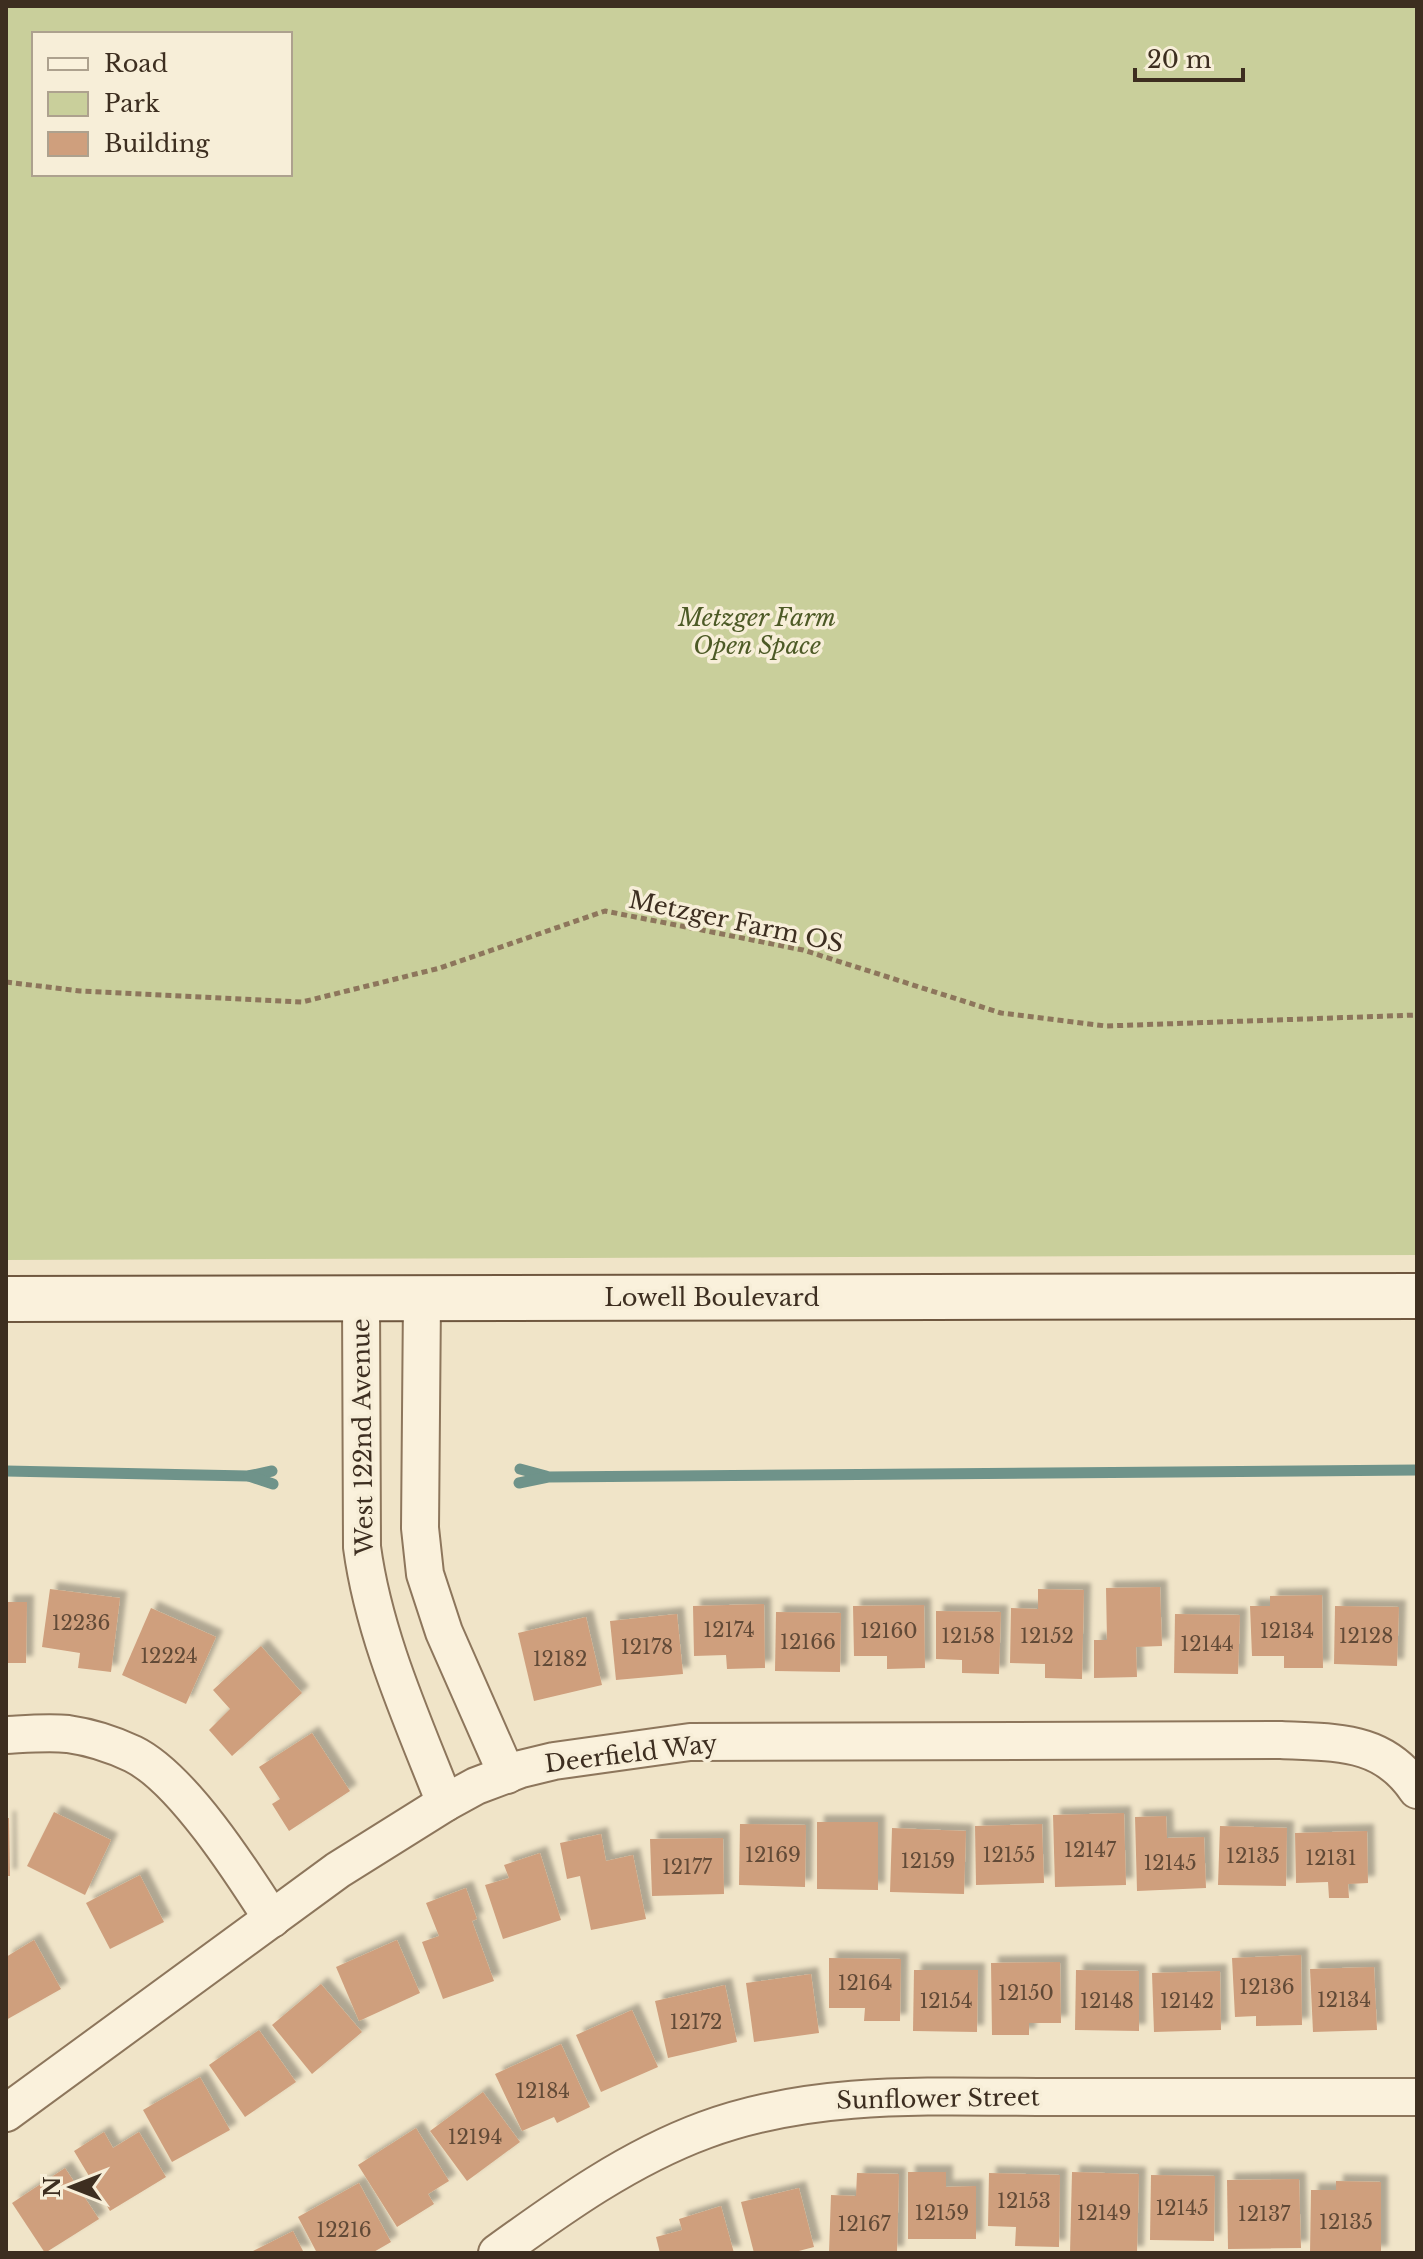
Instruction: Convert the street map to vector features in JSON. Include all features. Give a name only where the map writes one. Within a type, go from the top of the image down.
[{"type":"main road","name":"Lowell Boulevard","points":[[6,1299],[1417,1296]]},
{"type":"street","name":"West 122nd Avenue","points":[[361,1299],[362,1547],[366,1578],[389,1658],[445,1803]]},
{"type":"street","points":[[422,1299],[420,1528],[425,1574],[444,1632],[507,1775]]},
{"type":"street","points":[[6,1735],[67,1734],[135,1755],[174,1786],[230,1856],[272,1919]]},
{"type":"street","name":"Deerfield Way","points":[[6,2113],[351,1862],[476,1786],[554,1761],[690,1742],[1281,1740],[1343,1743],[1387,1758],[1413,1772]]},
{"type":"street","name":"Sunflower Street","points":[[497,2253],[636,2159],[707,2129],[801,2103],[842,2099],[973,2097],[1417,2097]]},
{"type":"path","name":"Metzger Farm OS","points":[[6,982],[80,991],[302,1002],[440,968],[605,911],[803,950],[1001,1013],[1106,1026],[1417,1015]]},
{"type":"green space","name":"Metzger Farm Open Space","points":[[6,6],[1417,6],[1417,1255],[6,1260]]},
{"type":"building","points":[[1160,1587],[1162,1646],[1136,1647],[1137,1677],[1094,1678],[1094,1640],[1107,1640],[1106,1588]]},
{"type":"building","points":[[50,1589],[120,1598],[111,1672],[78,1668],[80,1653],[42,1647]]},
{"type":"building","points":[[1038,1589],[1084,1590],[1082,1679],[1045,1678],[1045,1664],[1010,1663],[1011,1608],[1038,1609]]},
{"type":"building","points":[[1322,1595],[1323,1668],[1284,1668],[1284,1656],[1252,1656],[1250,1606],[1270,1606],[1270,1596]]},
{"type":"building","points":[[6,1602],[27,1602],[26,1663],[6,1663]]},
{"type":"building","points":[[764,1604],[765,1668],[727,1669],[726,1655],[694,1656],[693,1606]]},
{"type":"building","points":[[924,1605],[925,1668],[887,1669],[887,1656],[854,1656],[853,1606]]},
{"type":"building","points":[[1335,1606],[1399,1607],[1397,1666],[1334,1664]]},
{"type":"building","points":[[151,1608],[216,1637],[186,1704],[122,1675]]},
{"type":"building","points":[[936,1611],[1001,1612],[999,1674],[962,1673],[962,1660],[936,1659]]},
{"type":"building","points":[[776,1612],[841,1613],[840,1672],[775,1671]]},
{"type":"building","points":[[677,1614],[683,1674],[616,1680],[610,1621]]},
{"type":"building","points":[[1175,1614],[1240,1615],[1238,1674],[1174,1673]]},
{"type":"building","points":[[586,1617],[602,1685],[534,1701],[518,1633]]},
{"type":"building","points":[[261,1646],[302,1693],[232,1756],[209,1730],[230,1709],[213,1690]]},
{"type":"building","points":[[312,1733],[350,1791],[289,1831],[272,1804],[280,1799],[259,1767]]},
{"type":"building","points":[[54,1812],[111,1840],[85,1895],[27,1866]]},
{"type":"building","points":[[1124,1813],[1126,1885],[1055,1887],[1053,1815]]},
{"type":"building","points":[[1166,1816],[1167,1838],[1204,1837],[1206,1888],[1137,1891],[1135,1817]]},
{"type":"building","points":[[6,1818],[9,1818],[10,1876],[6,1876]]},
{"type":"building","points":[[817,1822],[878,1822],[878,1890],[817,1889]]},
{"type":"building","points":[[740,1824],[806,1825],[805,1887],[739,1885]]},
{"type":"building","points":[[1042,1824],[1044,1883],[976,1885],[975,1826]]},
{"type":"building","points":[[1220,1826],[1287,1828],[1286,1886],[1218,1885]]},
{"type":"building","points":[[892,1828],[966,1831],[964,1894],[890,1892]]},
{"type":"building","points":[[1367,1831],[1368,1883],[1348,1884],[1349,1898],[1329,1898],[1328,1882],[1296,1883],[1295,1833]]},
{"type":"building","points":[[601,1834],[606,1861],[633,1855],[646,1919],[591,1930],[580,1876],[567,1879],[560,1843]]},
{"type":"building","points":[[723,1838],[724,1894],[652,1896],[650,1839]]},
{"type":"building","points":[[540,1853],[561,1920],[503,1939],[485,1885],[509,1878],[504,1865]]},
{"type":"building","points":[[140,1875],[164,1922],[110,1949],[86,1903]]},
{"type":"building","points":[[466,1888],[477,1919],[472,1921],[494,1981],[443,1999],[422,1942],[439,1936],[426,1903]]},
{"type":"building","points":[[34,1940],[61,1989],[6,2020],[6,1957]]},
{"type":"building","points":[[397,1940],[420,1993],[359,2021],[336,1967]]},
{"type":"building","points":[[1301,1955],[1302,2025],[1256,2026],[1256,2016],[1235,2017],[1232,1958]]},
{"type":"building","points":[[829,1958],[901,1959],[900,2021],[864,2021],[865,2008],[829,2008]]},
{"type":"building","points":[[1060,1962],[1061,2023],[1029,2023],[1029,2035],[992,2035],[991,1963]]},
{"type":"building","points":[[1374,1967],[1377,2030],[1313,2032],[1310,1969]]},
{"type":"building","points":[[914,1970],[978,1970],[977,2032],[913,2031]]},
{"type":"building","points":[[1076,1970],[1139,1971],[1139,2031],[1075,2030]]},
{"type":"building","points":[[1220,1971],[1221,2030],[1154,2032],[1152,1973]]},
{"type":"building","points":[[811,1974],[819,2033],[754,2042],[746,1983]]},
{"type":"building","points":[[321,1984],[362,2032],[312,2074],[272,2025]]},
{"type":"building","points":[[725,1985],[737,2042],[668,2058],[655,2001]]},
{"type":"building","points":[[632,2010],[658,2067],[601,2092],[576,2035]]},
{"type":"building","points":[[259,2030],[296,2082],[245,2117],[209,2065]]},
{"type":"building","points":[[561,2044],[590,2107],[557,2123],[554,2117],[522,2131],[495,2074]]},
{"type":"building","points":[[200,2077],[230,2130],[172,2162],[143,2110]]},
{"type":"building","points":[[483,2092],[520,2142],[467,2181],[430,2131]]},
{"type":"building","points":[[416,2128],[449,2181],[428,2194],[434,2204],[397,2227],[358,2165]]},
{"type":"building","points":[[104,2132],[113,2148],[139,2132],[166,2177],[110,2211],[74,2151]]},
{"type":"building","points":[[65,2168],[99,2219],[45,2253],[12,2203]]},
{"type":"building","points":[[908,2172],[946,2172],[946,2187],[976,2186],[976,2239],[908,2239]]},
{"type":"building","points":[[1072,2172],[1139,2174],[1137,2253],[1070,2253]]},
{"type":"building","points":[[857,2173],[899,2174],[897,2253],[829,2253],[831,2195],[856,2196]]},
{"type":"building","points":[[989,2173],[1060,2175],[1059,2247],[1015,2246],[1016,2227],[988,2226]]},
{"type":"building","points":[[1151,2175],[1215,2176],[1214,2241],[1150,2240]]},
{"type":"building","points":[[1299,2179],[1301,2248],[1228,2249],[1227,2180]]},
{"type":"building","points":[[1336,2181],[1381,2182],[1381,2253],[1310,2253],[1311,2190],[1336,2190]]},
{"type":"building","points":[[359,2183],[391,2242],[372,2253],[317,2253],[298,2217]]},
{"type":"building","points":[[799,2188],[814,2247],[791,2253],[754,2253],[741,2202]]},
{"type":"building","points":[[721,2206],[734,2253],[660,2253],[656,2237],[682,2230],[679,2219]]},
{"type":"building","points":[[293,2231],[304,2253],[249,2253]]},
{"type":"waterway","points":[[520,1469],[546,1476]]},
{"type":"waterway","points":[[519,1483],[548,1477],[1417,1470]]},
{"type":"waterway","points":[[6,1471],[248,1476],[272,1471]]},
{"type":"waterway","points":[[249,1476],[273,1484]]}]
